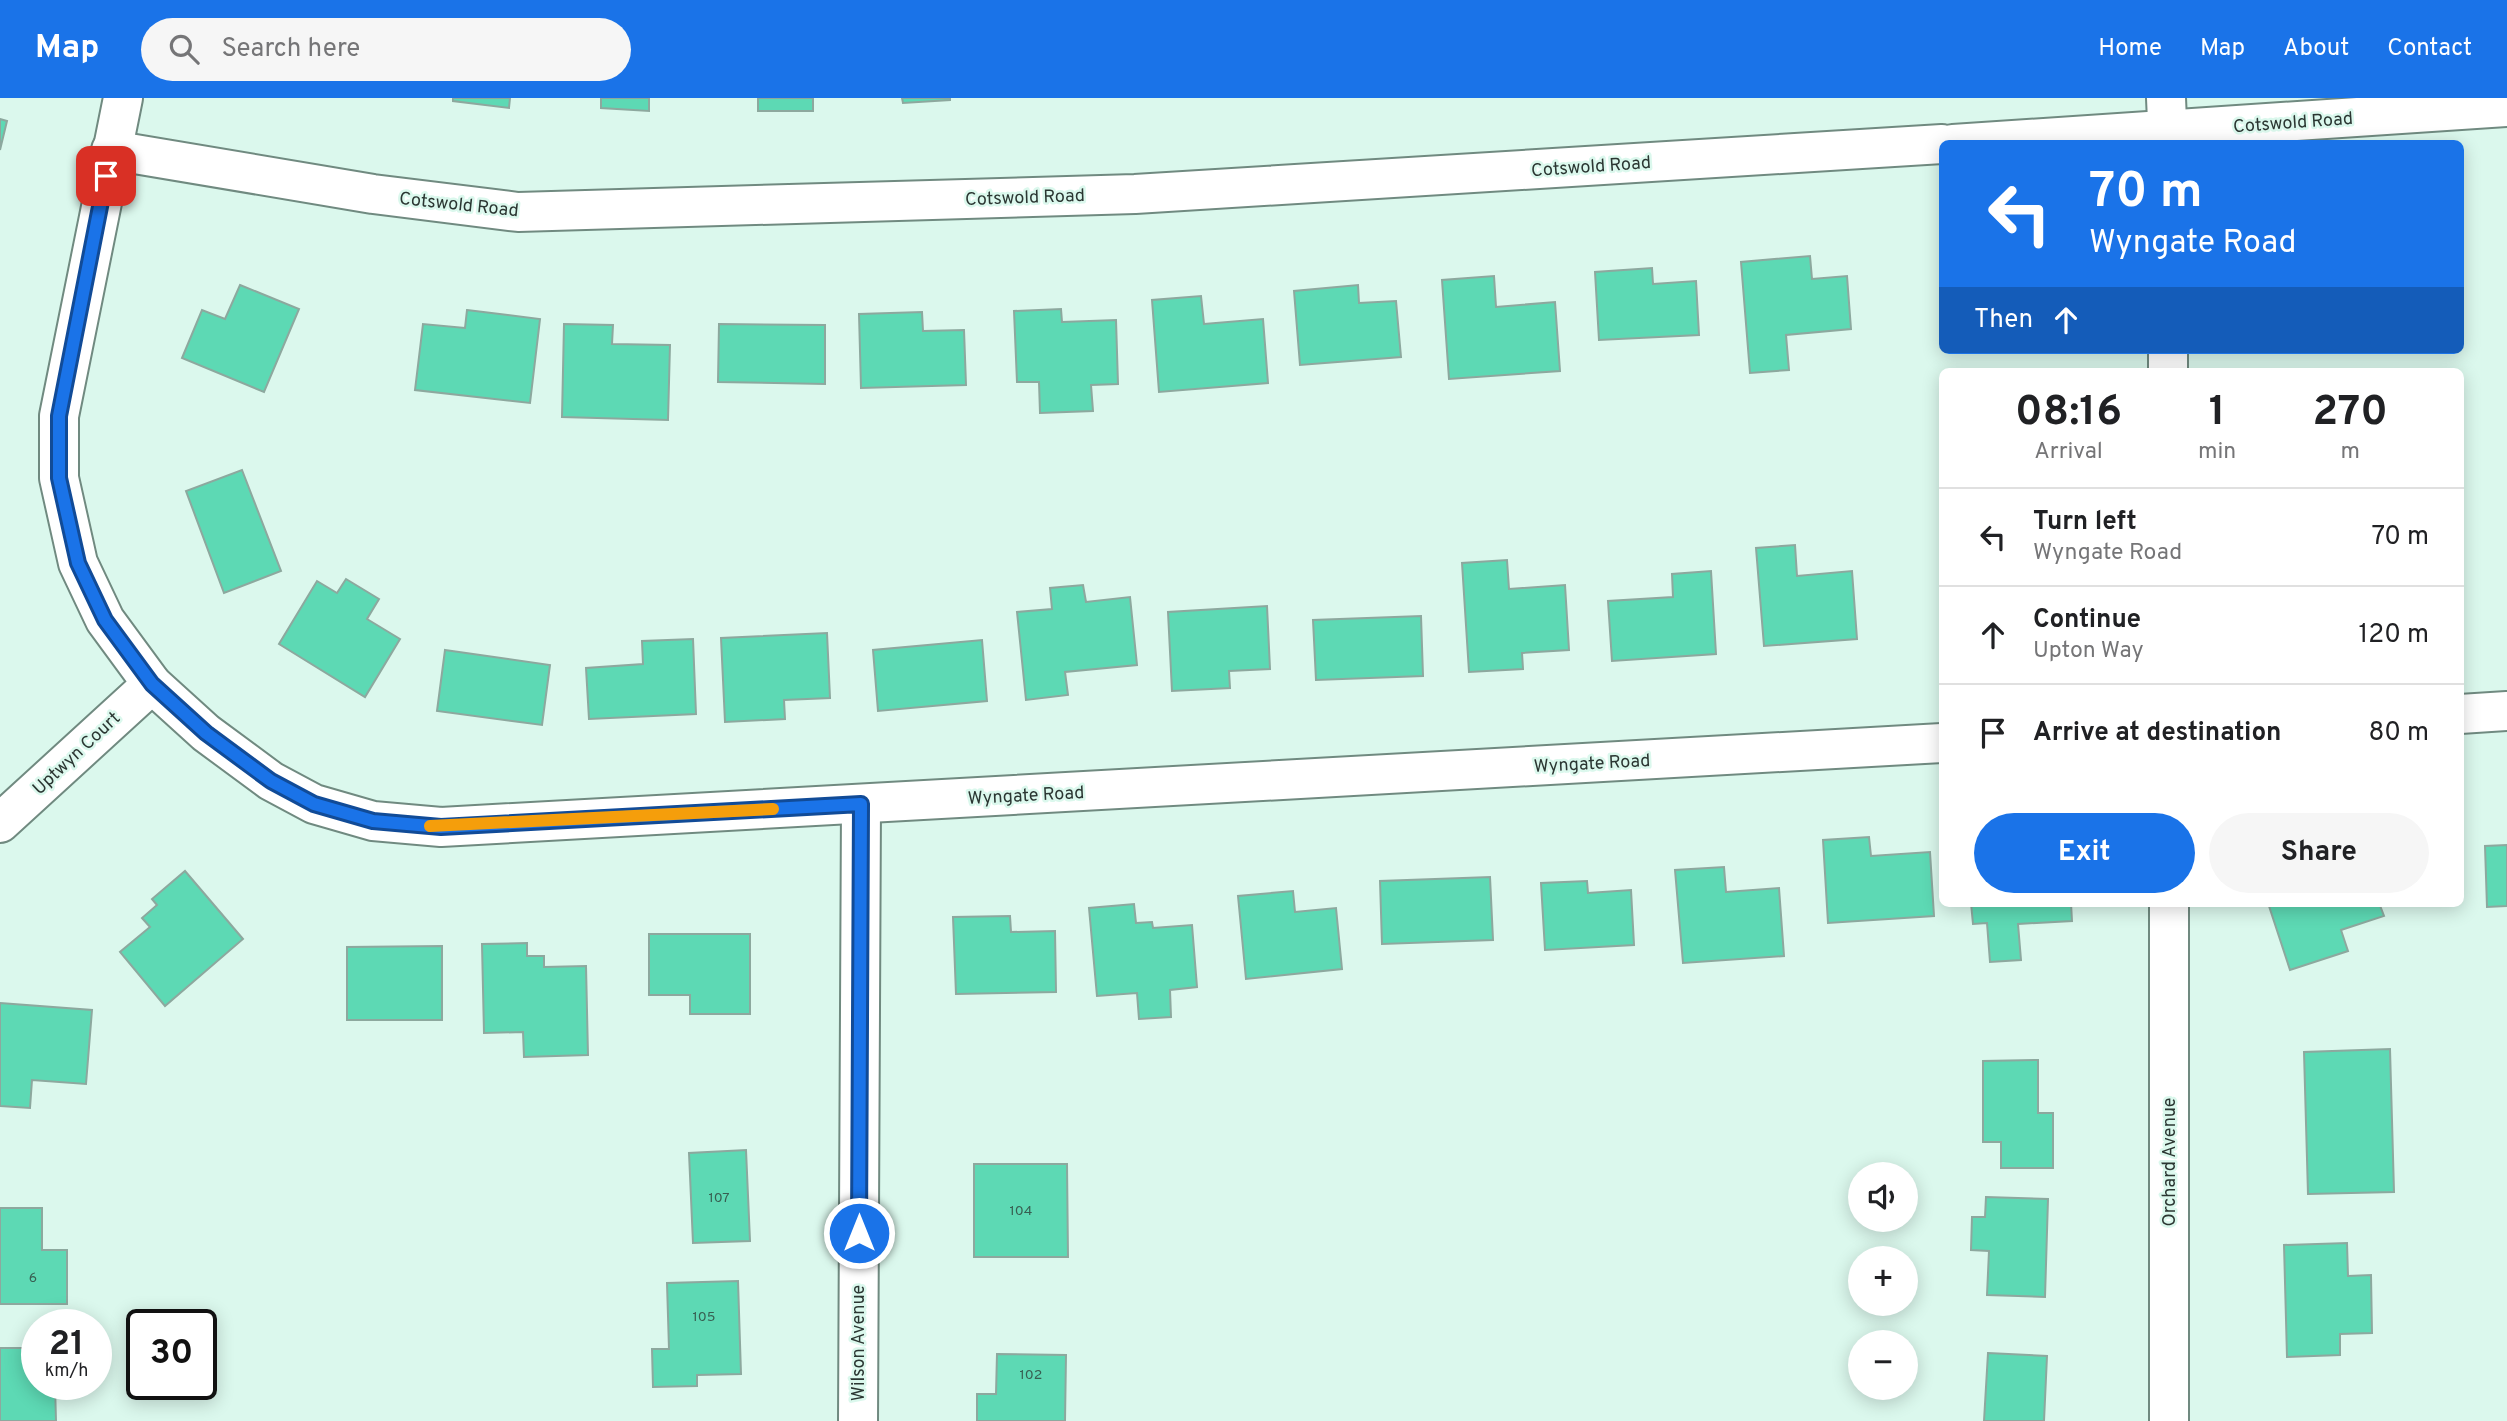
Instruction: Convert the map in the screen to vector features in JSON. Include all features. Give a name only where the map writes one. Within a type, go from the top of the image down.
[{"type":"street","name":"Wyngate Road","points":[[123,98],[59,416],[59,478],[78,563],[105,620],[152,684],[206,733],[271,781],[314,804],[373,821],[441,827],[1939,743]]},
{"type":"street","name":"Cotswold Road","points":[[1996,140],[2167,124],[2507,107]]},
{"type":"street","name":"Cotswold Road","points":[[111,150],[373,194],[518,212],[1135,194],[1939,144]]},
{"type":"street","name":"Uptwyn Court","points":[[0,823],[152,684]]},
{"type":"street","points":[[2464,714],[2507,711]]},
{"type":"street","name":"Wilson Avenue","points":[[858,1421],[861,804]]},
{"type":"street","name":"Orchard Avenue","points":[[2169,907],[2169,1421]]},
{"type":"building","points":[[453,98],[510,98],[509,108],[453,101]]},
{"type":"building","points":[[601,98],[649,98],[649,111],[601,108]]},
{"type":"building","points":[[758,98],[813,98],[813,111],[758,111]]},
{"type":"building","points":[[902,98],[950,98],[950,100],[903,103]]},
{"type":"building","points":[[0,119],[7,121],[0,150]]},
{"type":"building","points":[[1810,256],[1812,279],[1847,276],[1851,329],[1786,335],[1789,370],[1750,373],[1741,262]]},
{"type":"building","points":[[1652,268],[1653,284],[1696,281],[1699,335],[1599,340],[1595,272]]},
{"type":"building","points":[[1494,276],[1496,307],[1555,302],[1560,371],[1449,379],[1442,280]]},
{"type":"building","points":[[240,285],[299,309],[264,392],[182,358],[202,310],[225,319]]},
{"type":"building","points":[[1358,285],[1359,303],[1396,301],[1401,357],[1300,365],[1294,291]]},
{"type":"building","points":[[1201,296],[1204,324],[1263,319],[1268,383],[1159,392],[1152,300]]},
{"type":"building","points":[[1061,309],[1062,322],[1116,320],[1118,384],[1091,385],[1093,411],[1040,413],[1039,382],[1017,382],[1014,311]]},
{"type":"building","points":[[467,310],[540,319],[530,403],[415,390],[423,324],[465,328]]},
{"type":"building","points":[[922,312],[923,331],[964,330],[966,385],[861,388],[859,314]]},
{"type":"building","points":[[564,324],[613,325],[612,344],[670,345],[668,420],[562,417]]},
{"type":"building","points":[[719,324],[825,325],[825,384],[718,382]]},
{"type":"building","points":[[242,470],[281,571],[224,593],[186,491]]},
{"type":"building","points":[[1795,545],[1797,576],[1852,571],[1857,639],[1764,646],[1756,548]]},
{"type":"building","points":[[1507,560],[1509,589],[1565,585],[1569,650],[1522,653],[1523,669],[1469,672],[1462,563]]},
{"type":"building","points":[[1711,571],[1716,654],[1612,661],[1608,601],[1673,597],[1672,574]]},
{"type":"building","points":[[346,579],[379,599],[367,619],[400,639],[365,697],[279,644],[317,581],[337,593]]},
{"type":"building","points":[[1083,585],[1086,602],[1130,597],[1137,665],[1065,672],[1068,695],[1026,700],[1017,612],[1052,609],[1050,588]]},
{"type":"building","points":[[1267,606],[1270,669],[1229,671],[1230,688],[1172,691],[1168,612]]},
{"type":"building","points":[[1421,616],[1423,676],[1316,680],[1313,620]]},
{"type":"building","points":[[827,633],[830,698],[784,700],[785,719],[725,722],[721,638]]},
{"type":"building","points":[[693,639],[696,714],[589,719],[586,668],[643,664],[642,641]]},
{"type":"building","points":[[982,640],[987,701],[878,711],[873,650]]},
{"type":"building","points":[[445,650],[550,665],[542,725],[437,711]]},
{"type":"building","points":[[1869,837],[1871,856],[1930,852],[1934,916],[1828,923],[1823,840]]},
{"type":"building","points":[[2507,845],[2507,906],[2487,907],[2485,846]]},
{"type":"building","points":[[1724,867],[1726,892],[1779,888],[1784,956],[1683,963],[1675,870]]},
{"type":"building","points":[[185,871],[243,939],[165,1006],[120,952],[150,927],[142,918],[157,905],[152,899]]},
{"type":"building","points":[[1490,877],[1493,940],[1382,944],[1380,881]]},
{"type":"building","points":[[1587,881],[1588,893],[1631,890],[1634,945],[1545,950],[1541,883]]},
{"type":"building","points":[[1293,891],[1295,912],[1336,908],[1342,969],[1246,979],[1238,896]]},
{"type":"building","points":[[1134,904],[1136,923],[1152,922],[1153,928],[1192,925],[1197,987],[1170,990],[1171,1017],[1139,1019],[1137,993],[1097,996],[1089,908]]},
{"type":"building","points":[[1971,907],[2071,907],[2072,921],[2018,924],[2021,960],[1990,962],[1987,923],[1973,924]]},
{"type":"building","points":[[2269,907],[2381,907],[2384,916],[2341,930],[2348,951],[2290,970]]},
{"type":"building","points":[[1010,916],[1011,932],[1055,931],[1056,992],[956,994],[953,917]]},
{"type":"building","points":[[649,934],[750,934],[750,1014],[690,1014],[690,995],[649,995]]},
{"type":"building","points":[[527,943],[527,956],[544,956],[544,967],[586,966],[588,1055],[524,1057],[523,1032],[484,1033],[482,944]]},
{"type":"building","points":[[442,946],[442,1020],[347,1020],[347,947]]},
{"type":"building","points":[[0,1003],[92,1010],[86,1084],[32,1080],[30,1108],[0,1106]]},
{"type":"building","points":[[2390,1049],[2394,1192],[2308,1194],[2304,1052]]},
{"type":"building","points":[[2038,1060],[2038,1113],[2053,1113],[2053,1168],[2001,1168],[2001,1142],[1983,1142],[1983,1061]]},
{"type":"building","points":[[746,1150],[750,1241],[693,1243],[689,1153]]},
{"type":"building","points":[[974,1164],[1067,1164],[1068,1257],[974,1257]]},
{"type":"building","points":[[1986,1197],[2048,1199],[2045,1297],[1987,1295],[1989,1251],[1971,1250],[1972,1217],[1985,1217]]},
{"type":"building","points":[[0,1208],[42,1208],[42,1250],[67,1250],[67,1304],[0,1304]]},
{"type":"building","points":[[2347,1243],[2348,1276],[2371,1275],[2372,1333],[2340,1334],[2340,1355],[2287,1357],[2284,1245]]},
{"type":"building","points":[[738,1281],[741,1374],[697,1375],[697,1386],[653,1387],[652,1349],[669,1349],[667,1283]]},
{"type":"building","points":[[0,1348],[21,1348],[21,1400],[55,1400],[56,1421],[0,1421]]},
{"type":"building","points":[[1988,1353],[2047,1356],[2044,1421],[1984,1421]]},
{"type":"building","points":[[997,1354],[1066,1355],[1065,1421],[977,1421],[977,1394],[996,1394]]},
{"type":"slow traffic","points":[[430,826],[773,809]]},
{"type":"route","points":[[106,176],[59,416],[59,478],[78,563],[105,620],[152,684],[228,750],[271,781],[314,804],[373,821],[441,827],[861,804],[859,1233]]}]
